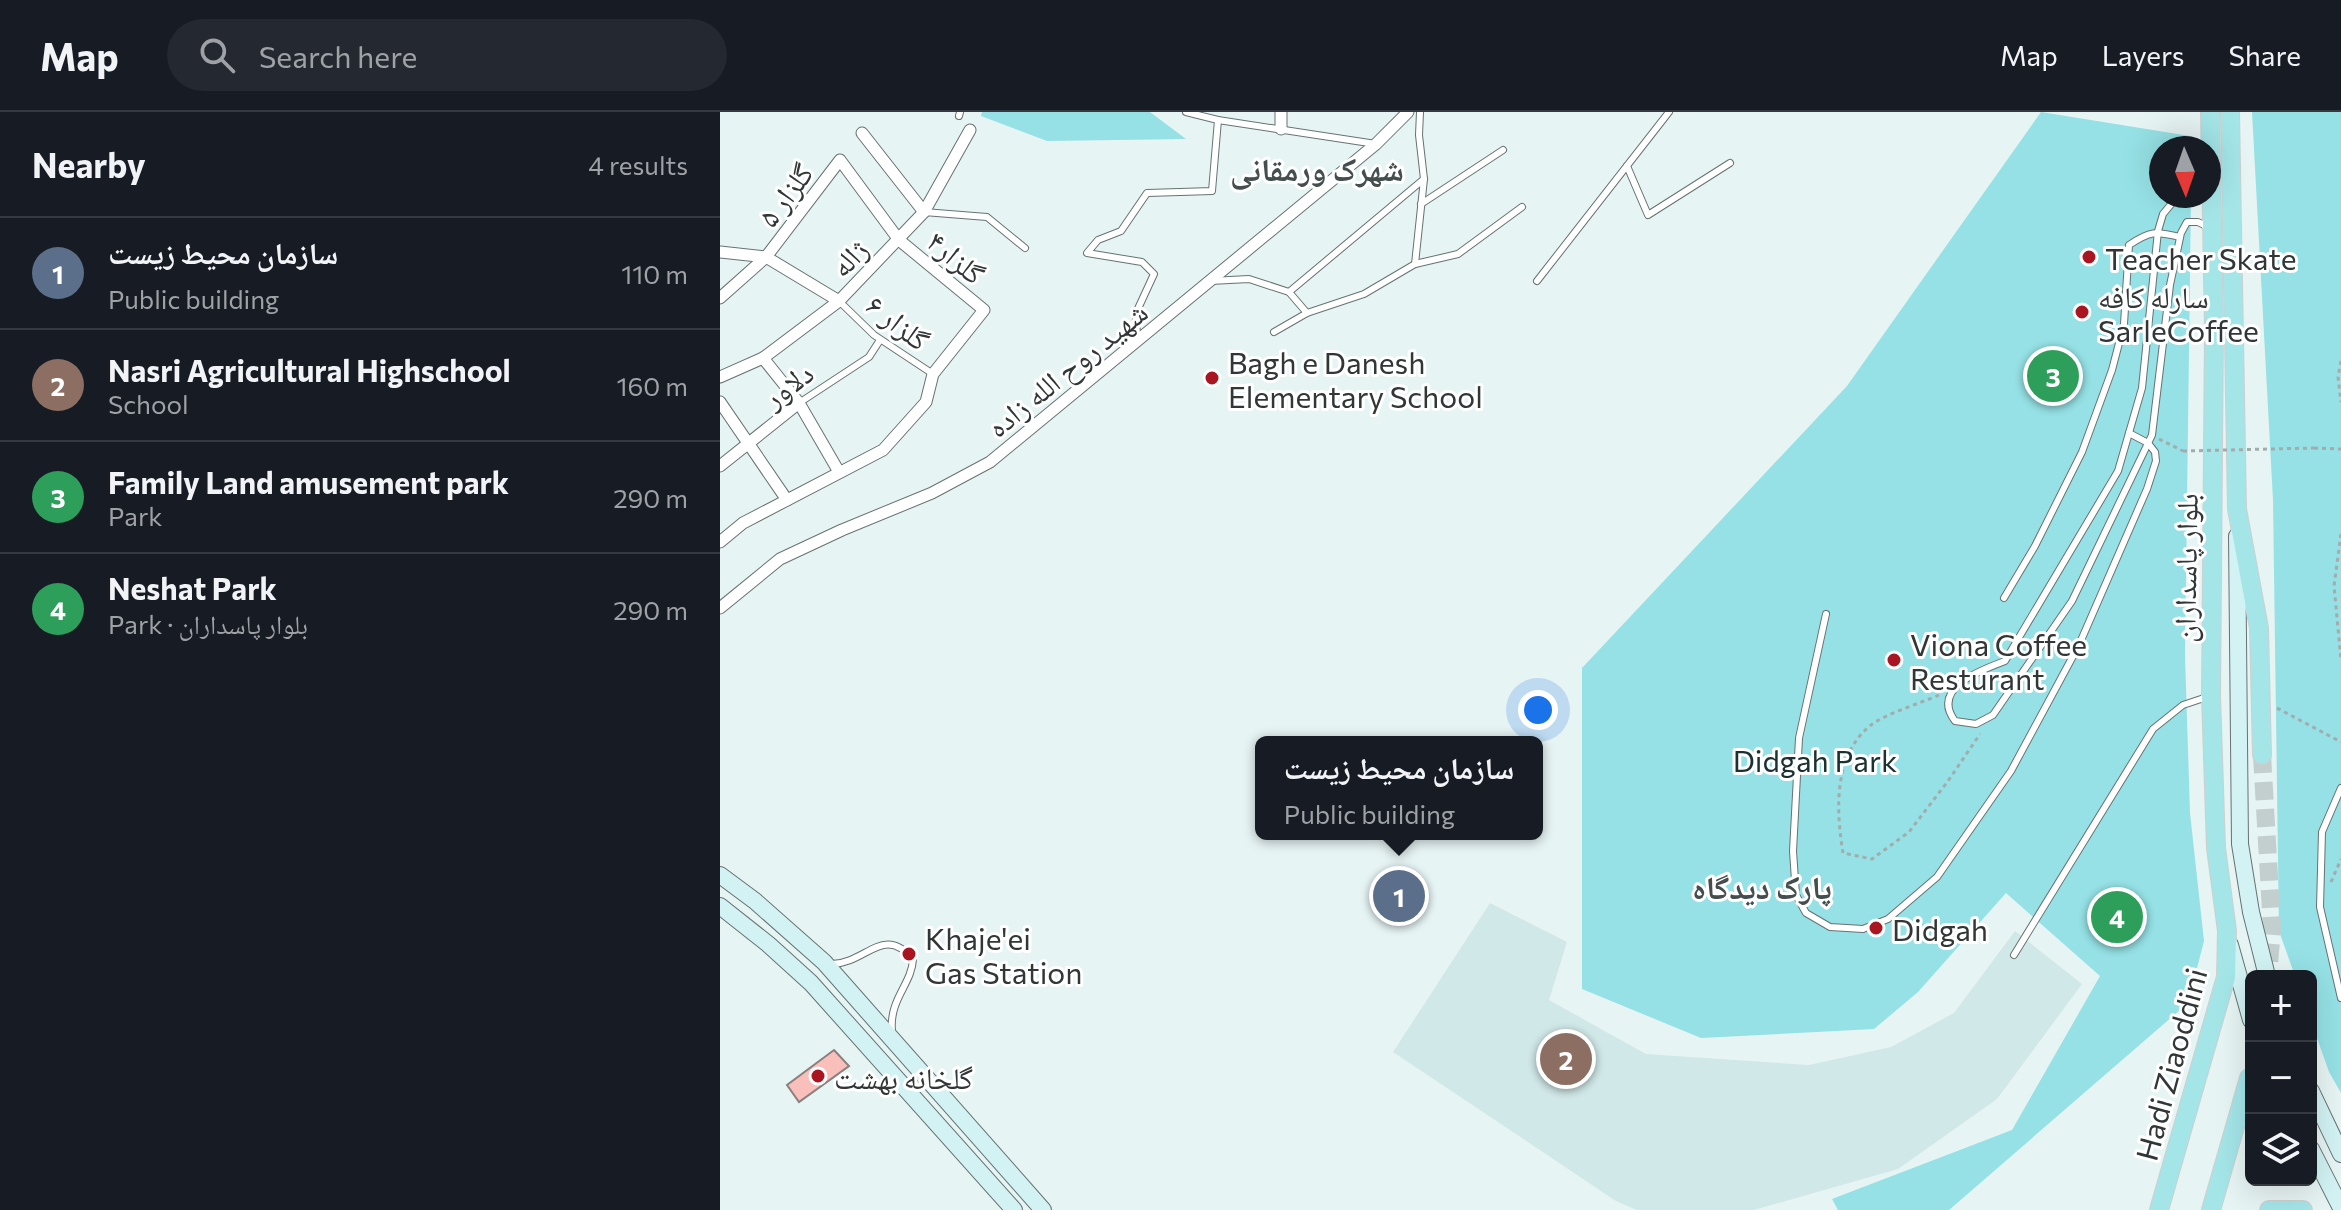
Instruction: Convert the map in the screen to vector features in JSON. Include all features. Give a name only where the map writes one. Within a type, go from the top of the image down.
[{"type":"main road","name":"بلوار پاسداران","points":[[2210,112],[2210,136]]},
{"type":"main road","name":"بلوار پاسداران","points":[[2230,112],[2240,844],[2251,912],[2266,970]]},
{"type":"main road","name":"بلوار پاسداران","points":[[2212,208],[2214,507],[2211,696],[2216,848],[2227,931],[2245,998]]},
{"type":"main road","points":[[2237,509],[2259,628],[2262,755]]},
{"type":"main road","points":[[720,875],[755,901],[824,962],[1043,1210]]},
{"type":"main road","points":[[720,906],[811,983],[1014,1210]]},
{"type":"main road","name":"Hadi Ziaoddini","points":[[2159,1210],[2226,977],[2227,931]]},
{"type":"main road","points":[[2211,1210],[2245,1092]]},
{"type":"main road","points":[[2317,1104],[2341,1154]]},
{"type":"main road","points":[[963,1154],[979,1139]]},
{"type":"main road","points":[[2317,1161],[2341,1208]]},
{"type":"main road","points":[[2269,1210],[2303,1210]]},
{"type":"street","points":[[1281,112],[1281,129]]},
{"type":"street","name":"شهید روح الله زاده","points":[[720,608],[780,559],[932,493],[990,462],[1376,144],[1408,112]]},
{"type":"street","name":"ژاله","points":[[720,377],[763,358],[839,301],[924,212],[970,130]]},
{"type":"street","points":[[862,133],[924,212]]},
{"type":"street","name":"گلزار۴","points":[[840,160],[899,239],[984,310],[933,374]]},
{"type":"street","name":"گلزار ۵","points":[[720,298],[766,257],[840,160]]},
{"type":"street","points":[[720,252],[766,257],[839,301]]},
{"type":"street","points":[[763,358],[799,403],[839,472]]},
{"type":"street","points":[[720,542],[743,523],[883,450],[926,402],[933,374]]},
{"type":"street","points":[[720,402],[787,500]]},
{"type":"street","name":"دلاور","points":[[720,466],[799,403]]},
{"type":"lane","points":[[1186,112],[1218,120],[1376,144]]},
{"type":"lane","points":[[1415,264],[1424,179],[1420,112]]},
{"type":"lane","points":[[1537,281],[1669,112]]},
{"type":"lane","points":[[1137,341],[1136,313],[1154,274],[1142,262],[1087,253],[1098,240],[1121,231],[1147,193],[1212,191],[1218,120]]},
{"type":"lane","points":[[1421,204],[1503,150]]},
{"type":"lane","points":[[1627,166],[1648,215],[1730,163]]},
{"type":"lane","points":[[1289,292],[1424,179]]},
{"type":"lane","points":[[1274,332],[1307,313],[1364,294],[1415,264],[1458,254],[1522,207]]},
{"type":"lane","points":[[2168,208],[2158,231],[2142,388],[2118,471],[2005,661],[1977,671],[1957,686],[1947,700],[1947,711],[1955,721],[1976,724],[1993,715],[2072,601],[2152,435],[2170,285],[2180,237],[2187,222],[2198,222],[2213,230]]},
{"type":"lane","points":[[924,212],[987,217],[1025,248]]},
{"type":"lane","points":[[2004,598],[2035,546],[2082,452],[2112,370],[2124,324],[2129,245],[2144,235],[2158,231],[2180,237]]},
{"type":"lane","points":[[1210,281],[1249,279],[1289,292],[1307,313]]},
{"type":"lane","name":"گلزار ۶","points":[[839,301],[880,340],[933,374]]},
{"type":"lane","name":"دلاور","points":[[799,403],[869,357],[880,340]]},
{"type":"lane","points":[[1826,614],[1799,738],[1793,851],[1796,895],[1806,913],[1830,927],[1863,929],[1888,919],[1937,877],[2011,771],[2079,645],[2147,489],[2156,461],[2155,452],[2148,443],[2129,433]]},
{"type":"lane","points":[[2014,955],[2153,729],[2183,705],[2211,696]]},
{"type":"lane","points":[[2341,788],[2322,832],[2320,907],[2341,998]]},
{"type":"lane","points":[[824,962],[836,964],[849,961],[888,943],[902,946],[913,959],[913,969],[894,1003],[892,1039]]},
{"type":"path","points":[[2341,361],[2338,377],[2341,402]]},
{"type":"path","points":[[2152,435],[2183,451],[2341,449]]},
{"type":"path","points":[[2341,534],[2334,586],[2341,660]]},
{"type":"path","points":[[1957,686],[1871,725],[1851,750],[1840,784],[1837,819],[1843,853],[1872,859],[1909,832],[1993,715]]},
{"type":"path","points":[[2261,699],[2341,742]]},
{"type":"shaded area","points":[[1490,903],[1567,942],[1549,1000],[1646,1054],[1809,1065],[1891,1047],[1954,1013],[2015,931],[2082,984],[1997,1099],[1898,1169],[1754,1210],[1637,1210],[1616,1201],[1393,1052]]},
{"type":"green space","points":[[982,112],[1150,112],[1186,139],[1047,141],[981,116]]},
{"type":"green space","name":"Didgah Park","points":[[2041,112],[2190,136],[2149,136],[2149,208],[2191,208],[2185,656],[2190,813],[2204,941],[2188,1003],[1949,1210],[1838,1210],[1832,1199],[2012,1130],[2100,976],[2006,893],[1918,992],[1874,1029],[1701,1038],[1582,989],[1582,668],[1847,386]]},
{"type":"green space","points":[[2252,112],[2341,112],[2341,1093],[2329,1072],[2317,1038],[2317,970],[2293,970],[2279,931],[2273,500]]},
{"type":"building","name":"گلخانه بهشت","points":[[834,1050],[849,1066],[799,1102],[787,1085]]},
{"type":"tunnel","points":[[2262,755],[2272,929],[2269,970]]},
{"type":"place","name":"Teacher Skate","points":[[2089,257]]},
{"type":"place","name":"سارله کافه SarleCoffee","points":[[2082,312]]},
{"type":"place","name":"Family Land amusement park","points":[[2053,376]]},
{"type":"place","name":"Bagh e Danesh Elementary School","points":[[1212,378]]},
{"type":"place","name":"Viona Coffee Resturant","points":[[1894,660]]},
{"type":"place","name":"سازمان محیط زیست","points":[[1399,896]]},
{"type":"place","name":"Neshat Park","points":[[2117,917]]},
{"type":"place","name":"Didgah","points":[[1876,928]]},
{"type":"place","name":"Khaje'ei Gas Station","points":[[909,954]]},
{"type":"place","name":"Nasri Agricultural Highschool","points":[[1566,1059]]},
{"type":"place","name":"گلخانه بهشت","points":[[818,1076]]},
{"type":"district","name":"شهرک ورمقانی","points":[[1317,168]]},
{"type":"district","name":"پارک دیدگاه","points":[[1762,886]]}]
